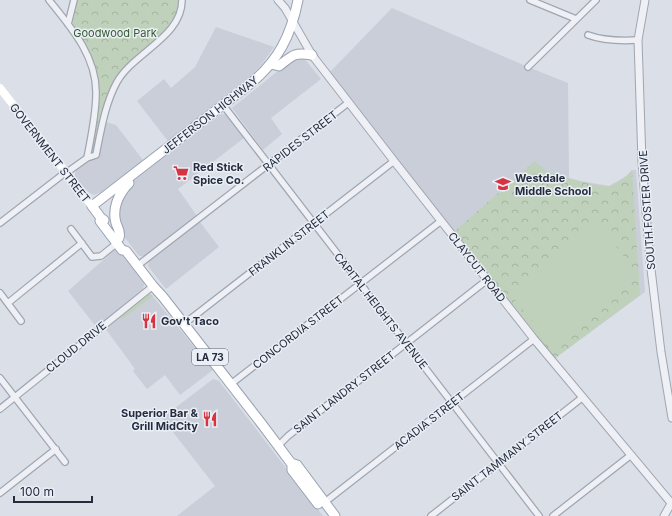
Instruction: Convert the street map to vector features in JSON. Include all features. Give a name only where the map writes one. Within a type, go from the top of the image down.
[{"type":"main road","name":"JEFFERSON HIGHWAY","points":[[92,206],[256,80],[271,64],[284,44],[293,22],[298,0]]},
{"type":"main road","points":[[271,64],[280,66],[295,54],[301,53],[312,55]]},
{"type":"main road","name":"GOVERNMENT STREET","points":[[0,88],[101,218],[104,218],[122,250],[126,251],[292,464],[296,465],[335,516]]},
{"type":"main road","points":[[118,241],[120,233],[115,219],[116,206],[121,192],[129,183],[129,178]]},
{"type":"main road","name":"GOVERNMENT STREET","points":[[292,464],[292,470],[327,516]]},
{"type":"main road","points":[[306,488],[310,490],[319,502],[324,502]]},
{"type":"street","points":[[49,0],[83,45],[89,58],[96,83],[96,94],[87,158]]},
{"type":"street","points":[[68,24],[74,0]]},
{"type":"street","points":[[0,223],[87,158],[96,155],[106,111],[118,81],[132,63],[173,26],[180,14],[182,0]]},
{"type":"street","name":"CLAYCUT ROAD","points":[[278,0],[312,55],[348,103],[534,339],[672,503]]},
{"type":"street","points":[[530,0],[576,19]]},
{"type":"street","points":[[528,67],[596,0]]},
{"type":"street","name":"SOUTH FOSTER DRIVE","points":[[645,0],[638,40],[642,162],[650,261],[661,352],[672,418]]},
{"type":"street","points":[[588,35],[597,39],[638,40]]},
{"type":"street","name":"RAPIDES STREET","points":[[137,266],[348,103]]},
{"type":"street","name":"CAPITAL HEIGHTS AVENUE","points":[[223,105],[539,516]]},
{"type":"street","name":"FRANKLIN STREET","points":[[184,324],[394,161]]},
{"type":"street","name":"CONCORDIA STREET","points":[[231,384],[441,221]]},
{"type":"street","points":[[71,229],[92,257],[102,256],[118,241]]},
{"type":"street","points":[[8,303],[82,243]]},
{"type":"street","name":"SAINT LANDRY STREET","points":[[278,446],[288,436],[487,280]]},
{"type":"street","name":"CLOUD DRIVE","points":[[0,409],[153,286]]},
{"type":"street","points":[[0,293],[21,321]]},
{"type":"street","name":"ACADIA STREET","points":[[324,502],[534,339]]},
{"type":"street","points":[[0,378],[65,462]]},
{"type":"street","name":"SAINT TAMMANY STREET","points":[[431,516],[583,396]]},
{"type":"street","points":[[0,493],[56,449]]},
{"type":"street","points":[[553,516],[631,455]]},
{"type":"street","points":[[664,516],[672,503]]},
{"type":"shaded area","name":"Westdale Middle School","points":[[392,8],[568,83],[569,178],[609,186],[628,175],[632,170],[636,170],[645,292],[554,359],[529,329],[330,72]]},
{"type":"shaded area","points":[[216,27],[274,47],[262,64],[246,81],[168,141],[137,101],[164,79],[171,88],[195,67]]},
{"type":"shaded area","points":[[303,57],[321,79],[271,118],[282,134],[263,150],[232,108],[289,62]]},
{"type":"shaded area","points":[[221,114],[228,115],[244,138],[178,189],[197,216],[146,256],[139,256],[123,235],[118,214],[119,202],[128,185]]},
{"type":"shaded area","points":[[106,122],[116,125],[143,160],[101,192],[94,195],[81,185],[75,177],[75,173],[77,169],[96,157]]},
{"type":"shaded area","points":[[200,222],[219,247],[166,289],[148,266],[149,261]]},
{"type":"shaded area","points":[[118,247],[145,282],[143,289],[97,328],[68,291]]},
{"type":"shaded area","points":[[151,294],[213,370],[180,395],[165,375],[147,389],[133,371],[135,369],[105,328],[146,295]]},
{"type":"shaded area","points":[[213,379],[219,381],[323,516],[177,516],[215,486],[162,418]]},
{"type":"green space","name":"Goodwood Park","points":[[75,0],[179,0],[179,11],[176,19],[135,58],[119,76],[94,152],[91,150],[99,101],[99,87],[93,60],[73,25],[72,20]]},
{"type":"green space","points":[[535,161],[545,170],[557,175],[577,181],[604,186],[616,184],[632,170],[640,295],[554,359],[455,234],[457,229]]},
{"type":"green space","points":[[598,222],[635,271],[635,277],[553,345],[511,295]]},
{"type":"green space","points":[[150,294],[153,296],[121,320],[120,316],[146,295]]},
{"type":"place","name":"Red Stick Spice Co.","points":[[181,173]]},
{"type":"place","name":"Westdale Middle School","points":[[503,184]]},
{"type":"place","name":"Gov't Taco","points":[[149,321]]},
{"type":"place","name":"Superior Bar & Grill MidCity","points":[[210,419]]}]
